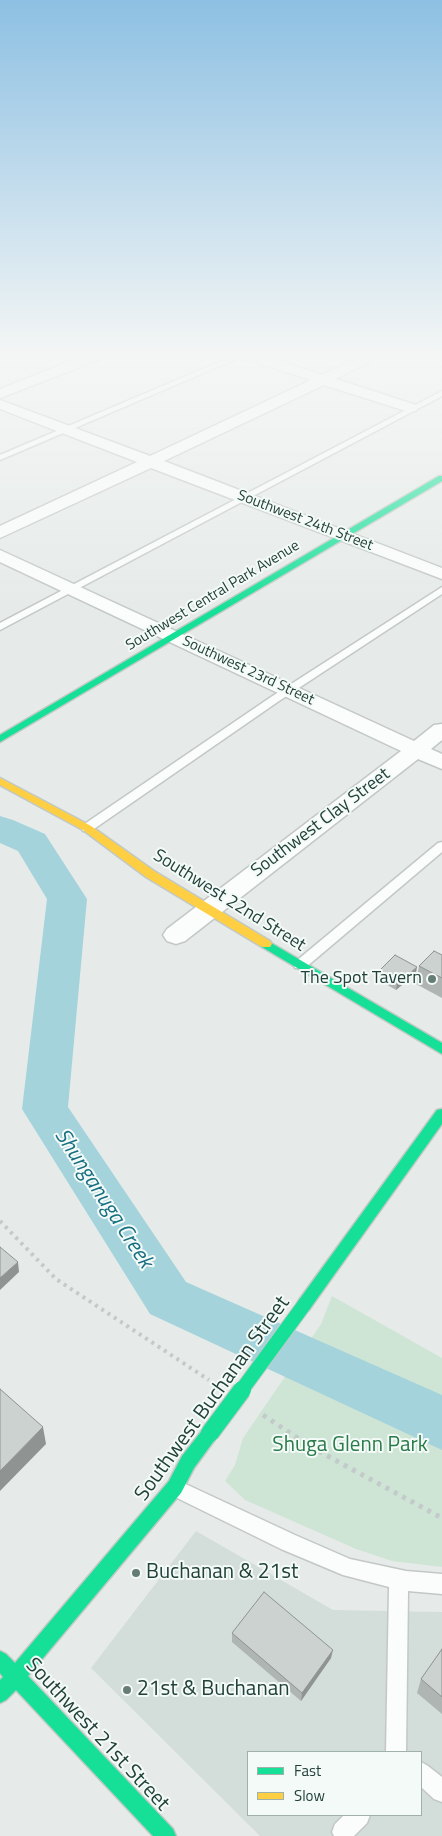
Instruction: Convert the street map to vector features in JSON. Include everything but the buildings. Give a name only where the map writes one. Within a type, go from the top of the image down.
[{"type":"street","name":"Southwest 24th Street","points":[[91,440],[246,497],[442,574]]},
{"type":"street","points":[[0,533],[197,440]]},
{"type":"street","name":"Southwest Central Park Avenue","points":[[0,739],[442,478]]},
{"type":"street","name":"Southwest 23rd Street","points":[[0,555],[442,762]]},
{"type":"street","name":"Southwest Clay Street","points":[[176,935],[442,730]]},
{"type":"street","name":"Southwest 22nd Street","points":[[0,781],[87,828],[150,874],[209,911],[442,1049]]},
{"type":"street","name":"Southwest Buchanan Street","points":[[0,1694],[175,1488],[188,1462],[442,1114]]},
{"type":"street","name":"Southwest 21st Street","points":[[0,1660],[166,1836]]},
{"type":"lane","points":[[0,458],[43,440]]},
{"type":"lane","points":[[0,627],[352,440]]},
{"type":"lane","points":[[87,828],[288,690],[442,590]]},
{"type":"lane","points":[[300,965],[442,846]]},
{"type":"lane","points":[[175,1488],[288,1542],[350,1568],[399,1579],[442,1584]]},
{"type":"lane","points":[[396,1751],[399,1579]]},
{"type":"lane","points":[[422,1774],[442,1791]]},
{"type":"lane","points":[[343,1835],[358,1816]]},
{"type":"shaded area","points":[[196,1531],[333,1610],[442,1612],[442,1836],[260,1836],[91,1668]]},
{"type":"green space","name":"Shuga Glenn Park","points":[[332,1296],[442,1358],[442,1567],[392,1561],[356,1549],[245,1500],[225,1481],[235,1465],[243,1438],[321,1324]]},
{"type":"waterway","name":"Shunganuga Creek","points":[[0,828],[32,843],[67,899],[45,1109],[168,1298],[442,1423]]},
{"type":"traffic: fast","points":[[0,739],[442,478]]},
{"type":"traffic: fast","points":[[266,944],[442,1049]]},
{"type":"traffic: fast","points":[[304,1305],[442,1114]]},
{"type":"traffic: fast","points":[[210,1433],[304,1305]]},
{"type":"traffic: fast","points":[[0,1694],[53,1634],[175,1487],[188,1462],[210,1433]]},
{"type":"traffic: fast","points":[[0,1660],[166,1836]]},
{"type":"traffic: slow","points":[[0,781],[87,828],[150,874],[266,944]]},
{"type":"place","name":"The Spot Tavern","points":[[432,979]]},
{"type":"place","name":"Buchanan & 21st","points":[[136,1573]]},
{"type":"place","name":"21st & Buchanan","points":[[127,1690]]}]
